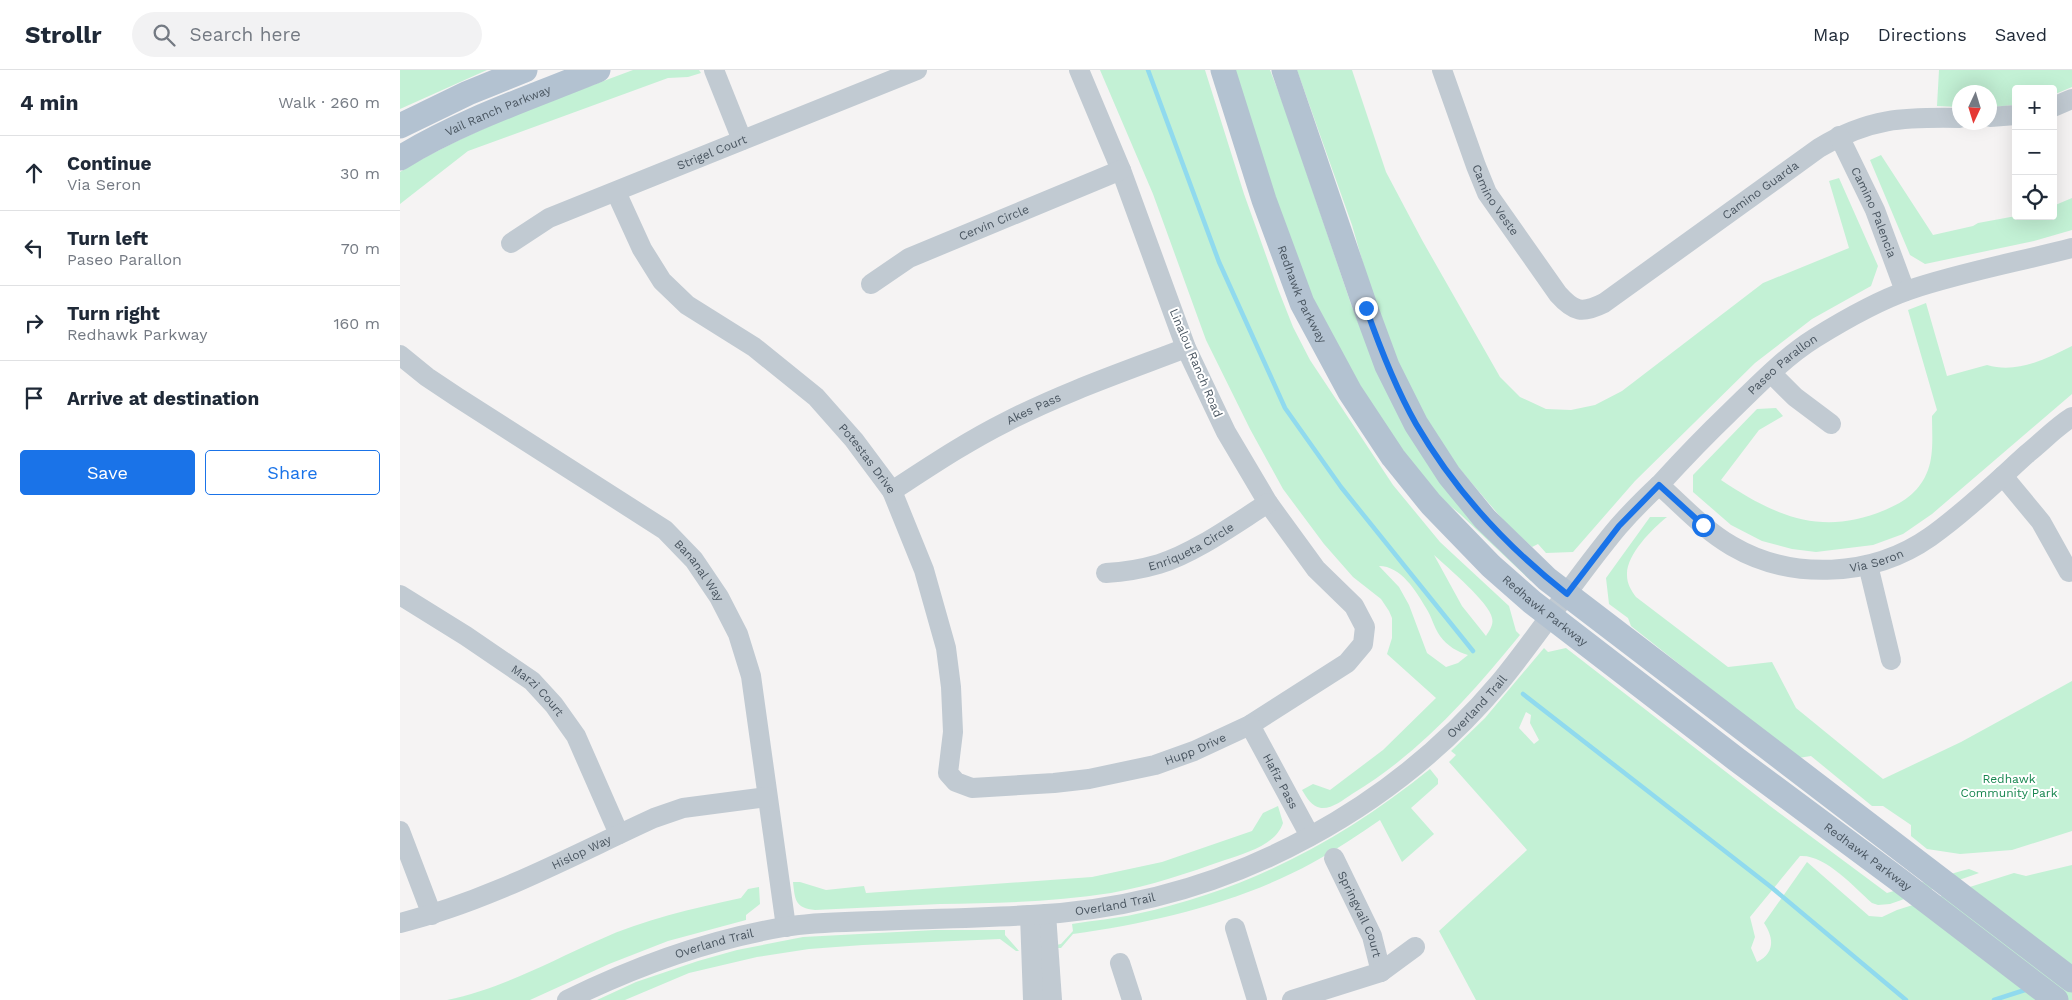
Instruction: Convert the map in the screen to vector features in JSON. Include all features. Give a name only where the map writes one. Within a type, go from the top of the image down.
[{"type":"main road","points":[[400,126],[468,93],[525,70]]},
{"type":"main road","name":"Vail Ranch Parkway","points":[[400,158],[417,147],[475,119],[598,70]]},
{"type":"main road","name":"Redhawk Parkway","points":[[1223,70],[1264,200],[1302,303],[1350,392],[1393,457],[1431,504],[1491,566],[1550,616],[2056,1000]]},
{"type":"main road","name":"Redhawk Parkway","points":[[1284,70],[1387,366],[1416,424],[1449,475],[1485,519],[1534,567],[1567,594],[2072,980]]},
{"type":"street","points":[[714,70],[742,140]]},
{"type":"street","name":"Strigel Court","points":[[511,243],[549,218],[917,70]]},
{"type":"street","name":"Linalou Ranch Road","points":[[1079,70],[1121,170],[1186,348],[1226,432],[1268,503],[1316,569],[1354,606],[1365,627]]},
{"type":"street","name":"Camino Veste","points":[[1448,71],[1476,166],[1488,193],[1558,294],[1568,305],[1579,310]]},
{"type":"street","points":[[2057,105],[2072,99]]},
{"type":"street","points":[[1997,116],[2012,115]]},
{"type":"street","name":"Camino Guarda","points":[[1579,310],[1592,309],[1604,303],[1818,148],[1839,136],[1869,124],[1886,120],[1952,118]]},
{"type":"street","name":"Camino Palencia","points":[[1839,136],[1874,210],[1905,291]]},
{"type":"street","name":"Cervin Circle","points":[[871,284],[909,258],[1121,170]]},
{"type":"street","name":"Potestas Drive","points":[[616,192],[642,249],[662,281],[687,305],[754,347],[816,397],[854,440],[892,491],[924,570],[946,648],[951,687],[953,732],[948,773],[956,782],[972,788],[984,787]]},
{"type":"street","name":"Paseo Parallon","points":[[1567,594],[1619,526],[1713,428],[1771,373],[1812,340],[1864,310],[1905,291],[1962,274],[2072,248]]},
{"type":"street","name":"Akes Pass","points":[[892,491],[954,451],[1006,421],[1065,395],[1186,348]]},
{"type":"street","name":"Bananal Way","points":[[400,356],[450,392],[665,530],[694,560],[718,597],[738,634],[751,676],[786,927]]},
{"type":"street","points":[[1771,373],[1795,397],[1830,424]]},
{"type":"street","name":"Via Seron","points":[[1659,485],[1703,525],[1724,540],[1760,559],[1798,568],[1831,570],[1868,565],[1900,555],[1930,537],[2072,417]]},
{"type":"street","points":[[2003,476],[2041,522],[2069,572]]},
{"type":"street","name":"Enriqueta Circle","points":[[1106,573],[1130,571],[1161,563],[1190,550],[1268,503]]},
{"type":"street","points":[[1868,565],[1891,660]]},
{"type":"street","name":"Overland Trail","points":[[567,1000],[633,969],[673,954],[727,938],[786,927],[826,923],[1038,915],[1128,903],[1169,894],[1235,872],[1310,836],[1368,801],[1431,752],[1484,700],[1567,594]]},
{"type":"street","name":"Marzi Court","points":[[400,595],[466,636],[532,681],[554,704],[576,736],[619,834]]},
{"type":"street","name":"Hupp Drive","points":[[984,787],[1080,780],[1155,766],[1194,751],[1250,724],[1347,663],[1363,644],[1365,627]]},
{"type":"street","name":"Hafiz Pass","points":[[1250,724],[1310,836]]},
{"type":"street","name":"Hislop Way","points":[[400,923],[432,915],[485,896],[654,818],[683,808],[767,797]]},
{"type":"street","points":[[400,831],[432,915]]},
{"type":"street","name":"Springvail Court","points":[[1334,858],[1372,936],[1381,972]]},
{"type":"street","points":[[1033,1000],[1038,915]]},
{"type":"street","points":[[1038,915],[1052,1000]]},
{"type":"street","points":[[1235,928],[1257,1000]]},
{"type":"street","points":[[1292,1000],[1381,972],[1415,948]]},
{"type":"street","points":[[1120,964],[1132,1000]]},
{"type":"green space","points":[[400,70],[487,70],[400,109]]},
{"type":"green space","points":[[633,70],[699,70],[701,73],[688,77],[668,78],[468,151],[400,204],[400,172],[485,128]]},
{"type":"green space","points":[[1100,70],[1205,70],[1244,194],[1278,289],[1293,327],[1310,360],[1393,485],[1440,542],[1509,606],[1516,631],[1520,635],[1463,701],[1422,742],[1400,761],[1333,806],[1321,808],[1315,805],[1302,790],[1313,784],[1330,790],[1383,750],[1436,698],[1387,654],[1392,638],[1392,618],[1381,599],[1353,577],[1324,544],[1283,489],[1250,429],[1206,340],[1153,194]],"holes":[[[1434,555],[1467,585],[1489,611],[1492,623],[1486,636],[1462,606]],[[1379,566],[1387,567],[1401,575],[1413,587],[1443,640],[1453,648],[1468,655],[1458,663],[1446,667],[1427,653],[1409,605],[1399,587]]]},
{"type":"green space","points":[[1232,70],[1270,70],[1352,307],[1375,365],[1534,581],[1531,581],[1443,500],[1393,443],[1306,291]]},
{"type":"green space","points":[[1297,70],[1352,70],[1386,172],[1422,240],[1500,377],[1520,397],[1546,409],[1571,410],[1595,405],[1622,391],[1763,283],[1849,248],[1829,181],[1839,178],[1878,266],[1871,286],[1812,319],[1755,363],[1635,481],[1573,552],[1546,553],[1538,544],[1532,547],[1504,521],[1453,461],[1435,434],[1386,343],[1352,225]]},
{"type":"green space","points":[[1939,70],[2072,70],[2072,87],[2057,93],[2057,85],[2012,85],[2012,105],[1997,106],[1997,85],[1952,85],[1952,107],[1937,106]]},
{"type":"green space","points":[[1881,155],[1933,235],[1973,226],[1978,223],[2012,217],[2012,220],[2057,220],[2057,204],[2072,198],[2072,230],[2034,241],[1925,264],[1910,255],[1870,160]]},
{"type":"green space","points":[[1926,303],[1947,376],[1987,365],[2009,368],[2031,364],[2072,346],[2072,394],[1932,514],[1903,534],[1873,545],[1816,552],[1792,549],[1762,541],[1731,525],[1693,492],[1693,475],[1757,409],[1776,408],[1783,416],[1759,430],[1721,480],[1760,504],[1799,519],[1819,522],[1840,522],[1862,518],[1893,507],[1906,499],[1921,484],[1928,470],[1931,457],[1932,416],[1937,410],[1908,310]]},
{"type":"green space","name":"Redhawk Community Park","points":[[1650,517],[1667,517],[1647,535],[1631,559],[1627,578],[1636,597],[1728,667],[1772,662],[1796,708],[1883,779],[1961,742],[2072,681],[2072,831],[2012,850],[1960,854],[1927,849],[1911,836],[1911,825],[1883,806],[1872,806],[1811,756],[1798,758],[1631,626],[1628,618],[1609,604],[1606,578]]},
{"type":"green space","points":[[1544,648],[1548,652],[1566,648],[1770,806],[1887,893],[1969,869],[1979,873],[1890,904],[1878,905],[1872,903],[1829,866],[1819,860],[1800,856],[1750,917],[1755,937],[1751,948],[1757,962],[1767,954],[1771,945],[1770,934],[1764,923],[1807,862],[1869,916],[1882,917],[1897,910],[2014,873],[2026,876],[2072,865],[2072,1000],[1476,1000],[1439,931],[1527,850],[1449,762],[1456,755],[1451,751],[1485,718]],"holes":[[[1526,712],[1531,715],[1530,723],[1539,740],[1534,744],[1519,728]]]},
{"type":"green space","points":[[1430,769],[1438,779],[1438,784],[1411,808],[1434,834],[1402,862],[1380,820],[1312,863],[1256,889],[1226,900],[1165,917],[1073,934],[1061,948],[1056,948],[1056,945],[1061,944],[1073,931],[1072,924],[1128,916],[1177,904],[1217,891],[1292,859],[1328,840],[1363,818],[1397,795]]},
{"type":"green space","points":[[1278,806],[1283,823],[1279,831],[1267,843],[1242,854],[1169,879],[1111,893],[1026,901],[815,910],[800,905],[794,894],[793,882],[800,882],[826,890],[864,886],[866,893],[1092,877],[1162,862],[1252,831],[1263,813]]},
{"type":"green space","points":[[759,887],[760,904],[746,915],[746,920],[668,941],[609,964],[530,1000],[447,1000],[506,982],[633,926],[668,915],[741,898],[748,889]]},
{"type":"green space","points":[[935,930],[1005,930],[1005,935],[1019,951],[1016,951],[1000,939],[809,949],[757,957],[689,973],[625,1000],[597,1000],[636,982],[737,950],[803,937]]},
{"type":"waterway","points":[[1148,70],[1219,262],[1285,408],[1341,487],[1473,651]]},
{"type":"waterway","points":[[1523,694],[1771,887],[1906,1000]]},
{"type":"waterway","points":[[1994,1000],[2028,989]]},
{"type":"route","points":[[1366,308],[1387,366],[1416,424],[1449,475],[1485,519],[1515,549],[1567,594],[1619,526],[1659,485],[1703,525]]}]
